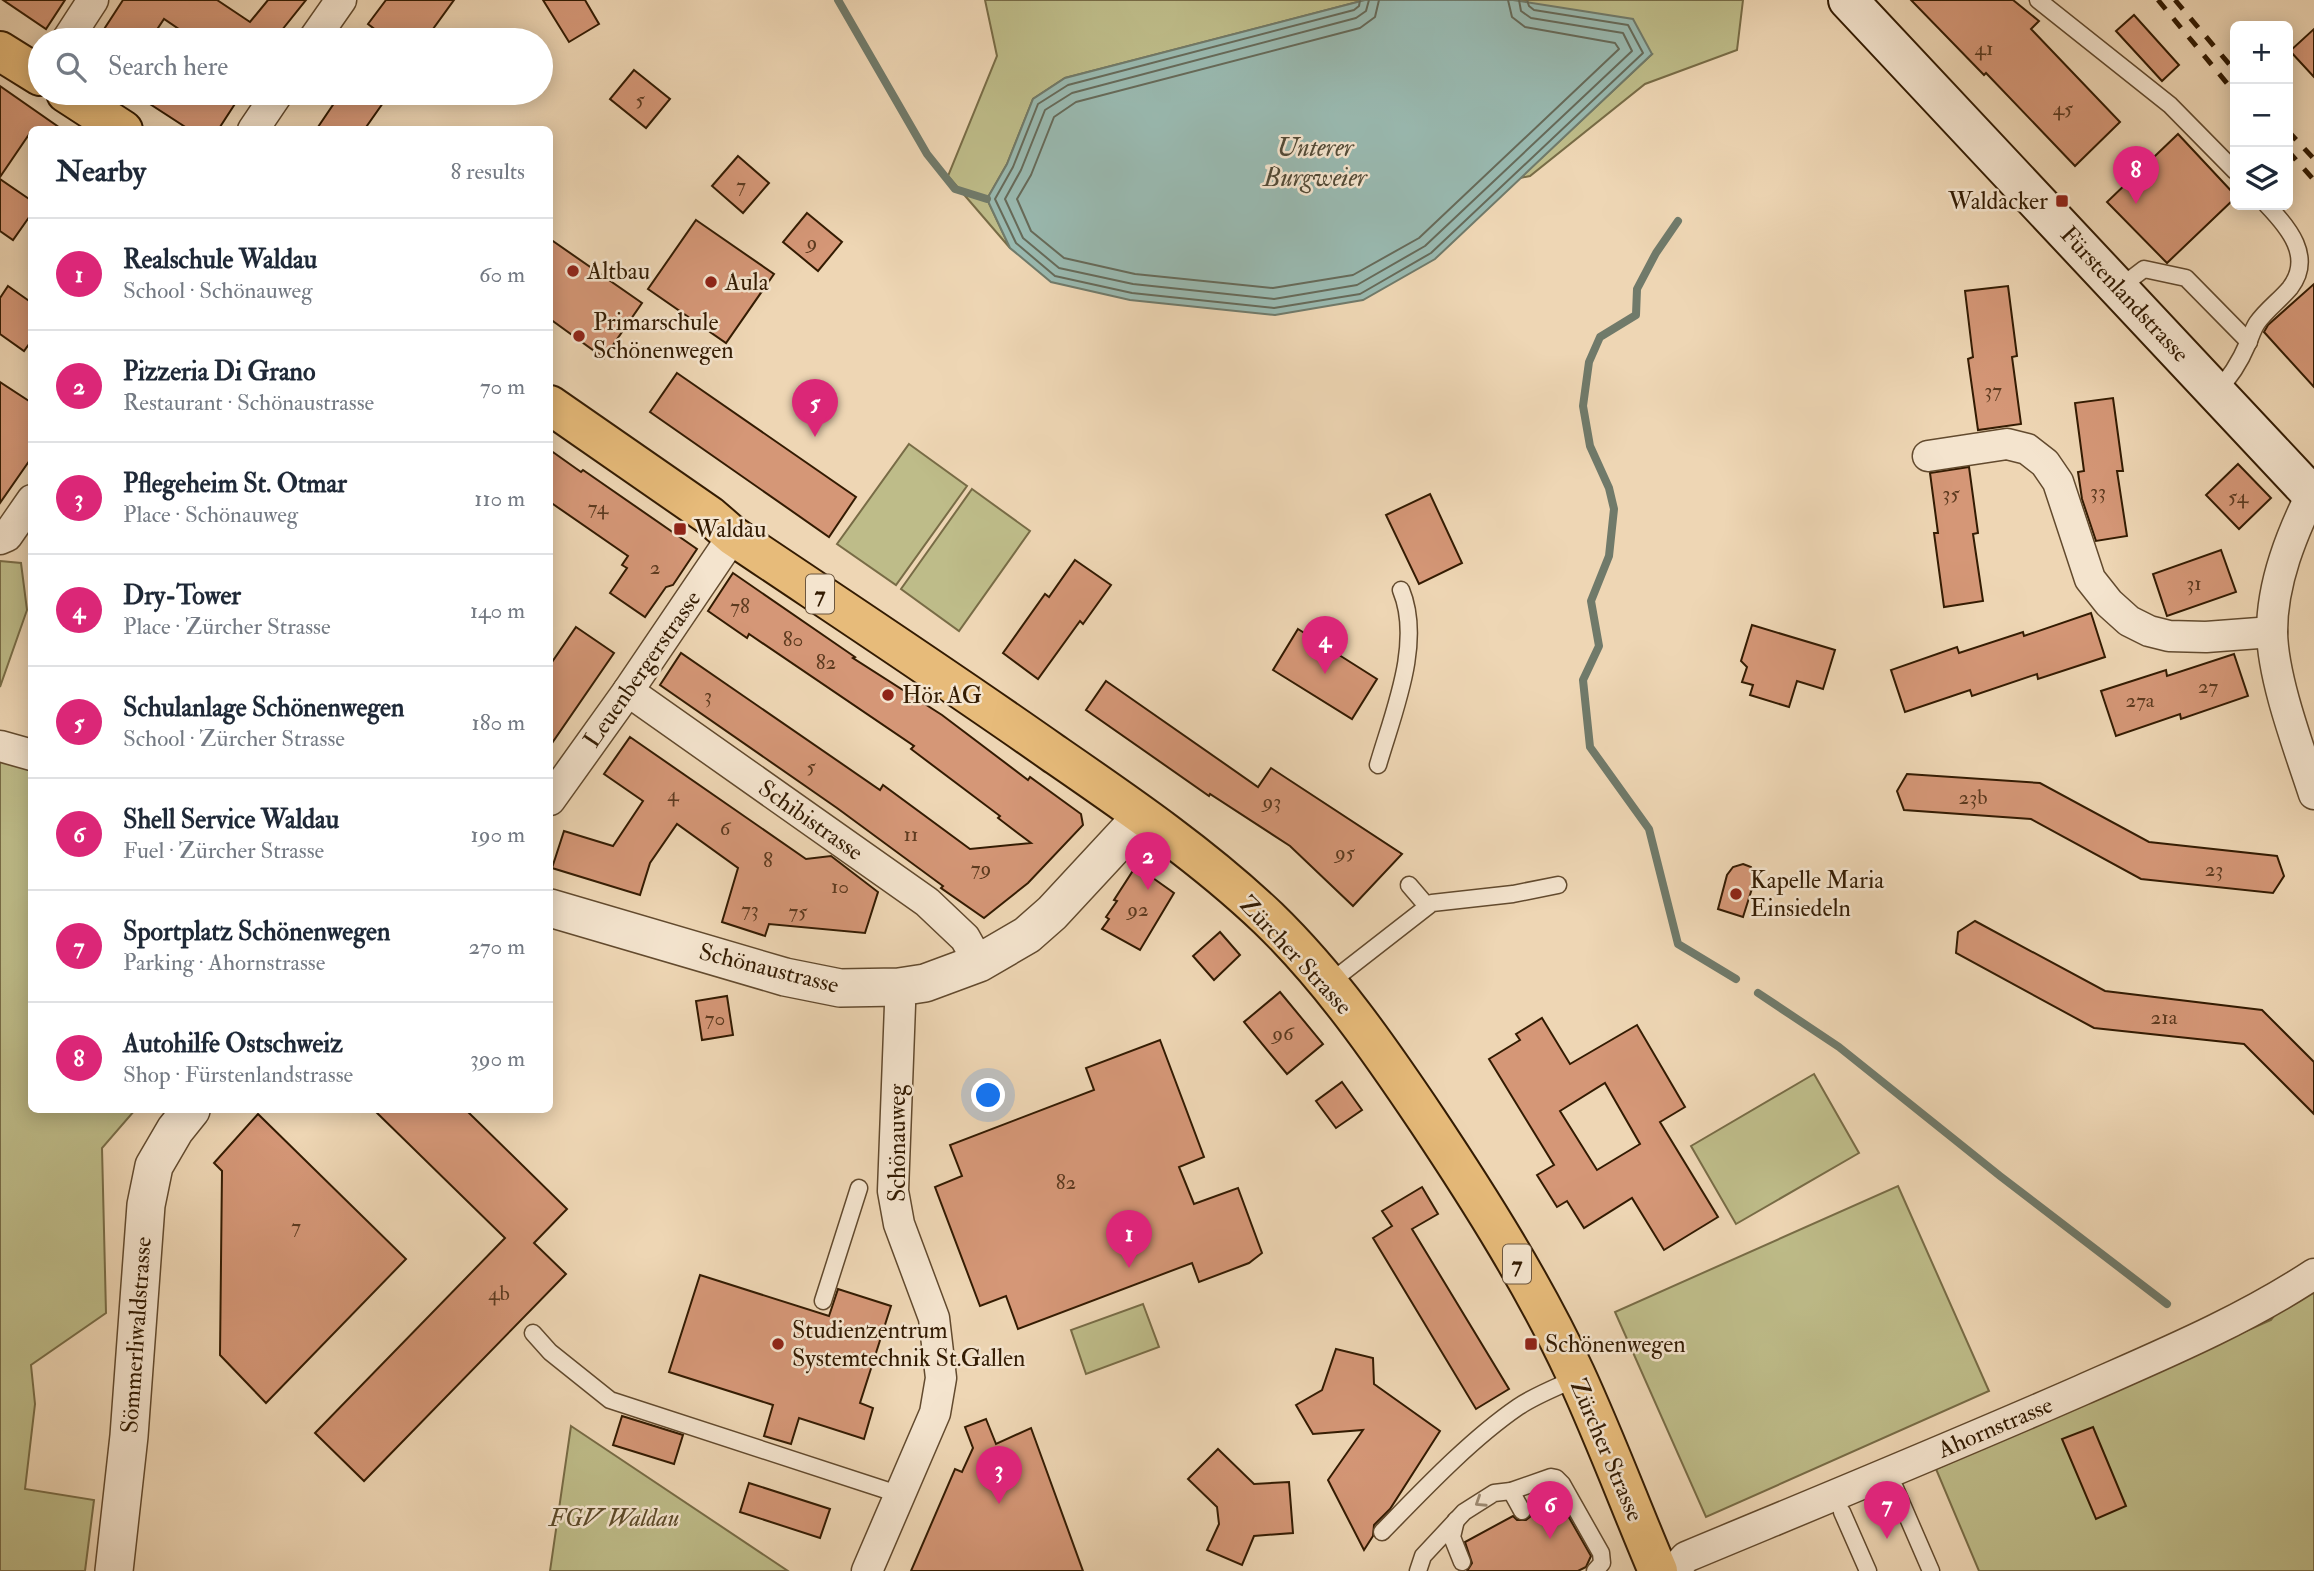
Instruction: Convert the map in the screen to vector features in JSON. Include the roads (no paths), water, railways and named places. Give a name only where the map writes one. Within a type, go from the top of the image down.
[{"type":"main road","name":"Fürstenlandstrasse","points":[[1849,0],[2313,493]]},
{"type":"main road","points":[[2,56],[28,70]]},
{"type":"main road","points":[[84,105],[116,126]]},
{"type":"main road","name":"Zürcher Strasse","points":[[553,407],[710,516],[733,536],[966,692],[1140,815],[1202,861],[1268,918],[1328,984],[1396,1074],[1441,1141],[1537,1299],[1577,1378],[1658,1571]]},
{"type":"street","points":[[75,28],[93,0]]},
{"type":"street","points":[[321,28],[341,0]]},
{"type":"street","points":[[256,126],[270,105]]},
{"type":"street","points":[[1928,456],[2007,444],[2027,449],[2045,463],[2058,482],[2090,579],[2109,603],[2129,621],[2149,631],[2169,636],[2206,637],[2272,632]]},
{"type":"street","points":[[2313,493],[2285,555],[2272,632],[2277,671],[2314,794]]},
{"type":"street","points":[[0,539],[7,536],[28,506]]},
{"type":"street","name":"Leuenbergerstrasse","points":[[553,796],[733,536]]},
{"type":"street","name":"Schibistrasse","points":[[628,691],[928,902],[965,938],[979,963]]},
{"type":"street","points":[[0,746],[28,754]]},
{"type":"street","name":"Schönaustrasse","points":[[553,909],[785,977],[840,988],[899,987],[925,982],[979,963],[1027,934],[1052,913],[1140,815]]},
{"type":"street","name":"Schönauweg","points":[[867,1571],[934,1413],[941,1378],[934,1318],[899,1224],[893,1191],[899,987]]},
{"type":"street","name":"Sömmerliwaldstrasse","points":[[114,1571],[129,1436],[146,1205],[154,1166],[189,1113]]},
{"type":"street","name":"Ahornstrasse","points":[[1674,1571],[1686,1557],[1985,1433],[2175,1349],[2248,1314],[2314,1274]]},
{"type":"lane","points":[[2038,0],[2170,105],[2230,166]]},
{"type":"lane","points":[[2216,391],[2231,378],[2257,323],[2292,286],[2299,266],[2298,244],[2290,230],[2272,210]]},
{"type":"lane","points":[[2119,288],[2144,270],[2186,278],[2249,342]]},
{"type":"lane","points":[[1378,765],[1401,688],[1409,648],[1406,601],[1401,590]]},
{"type":"lane","points":[[1409,885],[1427,906]]},
{"type":"lane","points":[[1328,984],[1432,903],[1513,894],[1558,885]]},
{"type":"lane","points":[[823,1301],[859,1188]]},
{"type":"lane","points":[[533,1334],[550,1352],[610,1399],[901,1495]]},
{"type":"lane","points":[[1382,1532],[1439,1473],[1508,1415],[1537,1397],[1577,1378]]},
{"type":"lane","points":[[1418,1571],[1423,1556],[1456,1520],[1484,1499],[1500,1491],[1511,1491],[1548,1477],[1559,1480],[1601,1553],[1602,1563],[1595,1571]]},
{"type":"lane","points":[[1895,1488],[1931,1571]]},
{"type":"lane","points":[[1511,1491],[1522,1511]]},
{"type":"lane","points":[[1842,1511],[1868,1571]]},
{"type":"lane","points":[[1456,1520],[1452,1537],[1462,1562]]},
{"type":"water","name":"Unterer Burgweier","points":[[1365,0],[1513,0],[1633,19],[1652,54],[1435,259],[1363,300],[1275,315],[1130,300],[1051,282],[1010,248],[987,199],[1007,164],[1033,99],[1065,78]]},
{"type":"waterway","points":[[838,0],[927,154],[955,189],[987,199]]},
{"type":"waterway","points":[[1678,221],[1656,253],[1637,289],[1636,315],[1600,337],[1589,362],[1583,406],[1590,446],[1609,488],[1614,509],[1609,556],[1591,601],[1599,646],[1583,680],[1590,747],[1649,829],[1678,944],[1736,979]]},
{"type":"waterway","points":[[1758,993],[1839,1047],[2000,1176],[2167,1304]]},
{"type":"railway","points":[[2158,0],[2230,87]]},
{"type":"railway","points":[[2175,0],[2230,65]]},
{"type":"railway","points":[[2293,136],[2314,159]]},
{"type":"railway","points":[[2293,157],[2314,180]]},
{"type":"place","name":"Waldacker","points":[[2062,201]]},
{"type":"place","name":"Autohilfe Ostschweiz","points":[[2136,204]]},
{"type":"place","name":"Altbau","points":[[573,271]]},
{"type":"place","name":"Aula","points":[[711,282]]},
{"type":"place","name":"Primarschule Schönenwegen","points":[[579,336]]},
{"type":"place","name":"Schulanlage Schönenwegen","points":[[815,437]]},
{"type":"place","name":"Waldau","points":[[680,529]]},
{"type":"place","name":"Dry-Tower","points":[[1325,674]]},
{"type":"place","name":"Hör AG","points":[[888,695]]},
{"type":"place","name":"Pizzeria Di Grano","points":[[1148,890]]},
{"type":"place","name":"Kapelle Maria Einsiedeln","points":[[1736,894]]},
{"type":"place","name":"Realschule Waldau","points":[[1129,1268]]},
{"type":"place","name":"Studienzentrum Systemtechnik St.Gallen","points":[[778,1344]]},
{"type":"place","name":"Schönenwegen","points":[[1531,1344]]},
{"type":"place","name":"Pflegeheim St. Otmar","points":[[999,1504]]},
{"type":"place","name":"Shell Service Waldau","points":[[1550,1539]]},
{"type":"place","name":"Sportplatz Schönenwegen","points":[[1887,1539]]},
{"type":"park label","name":"FGV Waldau","points":[[614,1518]]}]
